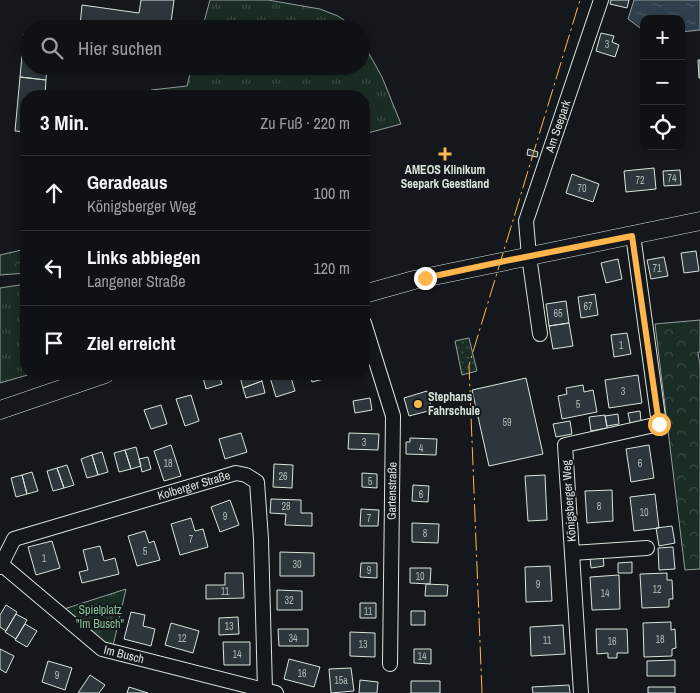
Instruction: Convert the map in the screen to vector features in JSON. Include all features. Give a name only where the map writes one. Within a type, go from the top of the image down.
[{"type":"main road","points":[[370,292],[414,280],[700,221]]},
{"type":"main road","points":[[0,410],[88,380]]},
{"type":"street","name":"Am Seepark","points":[[540,334],[528,256],[526,221],[601,0]]},
{"type":"street","name":"Königsberger Weg","points":[[581,693],[565,446],[659,424],[632,236]]},
{"type":"street","name":"Gartenstraße","points":[[370,342],[393,416],[390,664]]},
{"type":"street","name":"Kolberger Straße","points":[[0,565],[14,539],[236,473],[246,475],[257,482],[270,692]]},
{"type":"street","points":[[572,553],[647,548]]},
{"type":"street","name":"Im Busch","points":[[0,565],[102,649],[270,692]]},
{"type":"green space","points":[[210,0],[268,0],[320,9],[344,20],[204,20]]},
{"type":"green space","points":[[370,55],[382,77],[401,124],[370,132],[370,90],[151,90],[187,86],[190,75],[370,75]]},
{"type":"green space","points":[[20,250],[20,273],[0,275],[0,255]]},
{"type":"green space","points":[[20,285],[20,377],[0,383],[0,288]]},
{"type":"green space","points":[[700,320],[700,352],[698,352],[700,366],[700,569],[685,570],[655,324]]},
{"type":"green space","points":[[469,338],[477,371],[462,375],[455,341]]},
{"type":"green space","name":"Spielplatz \"Im Busch\"","points":[[126,589],[113,646],[99,641],[64,609]]},
{"type":"water","points":[[634,0],[700,0],[700,30],[685,32],[685,15],[640,15],[640,28],[628,19]]},
{"type":"building","points":[[141,0],[174,0],[171,20],[81,20],[82,5],[139,13]]},
{"type":"building","points":[[611,0],[629,0],[627,8],[610,4]]},
{"type":"building","points":[[601,33],[614,36],[612,42],[619,45],[615,57],[596,51]]},
{"type":"building","points":[[698,60],[700,60],[700,78],[699,78]]},
{"type":"building","points":[[20,75],[46,75],[46,80],[20,77]]},
{"type":"building","points":[[20,77],[46,80],[45,90],[20,90],[20,131],[15,131]]},
{"type":"building","points":[[528,149],[538,152],[537,157],[527,155]]},
{"type":"building","points":[[654,168],[656,189],[626,192],[624,171]]},
{"type":"building","points":[[680,170],[681,185],[664,186],[663,171]]},
{"type":"building","points":[[572,174],[599,184],[593,202],[566,193]]},
{"type":"building","points":[[696,251],[699,271],[684,273],[681,253]]},
{"type":"building","points":[[664,257],[668,276],[651,279],[647,260]]},
{"type":"building","points":[[618,259],[622,279],[606,283],[601,263]]},
{"type":"building","points":[[595,294],[598,315],[581,318],[578,297]]},
{"type":"building","points":[[566,301],[569,323],[549,326],[546,304]]},
{"type":"building","points":[[569,323],[573,346],[553,349],[549,326]]},
{"type":"building","points":[[627,333],[631,354],[614,357],[611,335]]},
{"type":"building","points":[[638,375],[642,403],[609,408],[605,380]]},
{"type":"building","points":[[526,378],[543,454],[489,466],[472,390]]},
{"type":"building","points":[[204,380],[221,380],[222,384],[206,389]]},
{"type":"building","points":[[241,380],[262,380],[262,381],[243,388]]},
{"type":"building","points":[[271,380],[292,380],[295,391],[276,397]]},
{"type":"building","points":[[262,381],[265,393],[246,398],[243,388]]},
{"type":"building","points":[[583,385],[584,392],[593,390],[597,412],[562,419],[558,396],[567,394],[566,388]]},
{"type":"building","name":"Stephans Fahrschule","points":[[427,391],[432,410],[409,416],[404,398]]},
{"type":"building","points":[[191,395],[199,421],[185,426],[176,399]]},
{"type":"building","points":[[370,398],[372,410],[355,413],[353,401]]},
{"type":"building","points":[[161,405],[167,424],[151,429],[144,410]]},
{"type":"building","points":[[640,411],[641,421],[630,423],[628,413]]},
{"type":"building","points":[[618,414],[619,424],[607,426],[605,416]]},
{"type":"building","points":[[605,415],[607,428],[591,431],[589,417]]},
{"type":"building","points":[[570,421],[572,434],[556,437],[553,424]]},
{"type":"building","points":[[241,433],[247,452],[225,459],[219,439]]},
{"type":"building","points":[[349,433],[379,434],[378,450],[348,449]]},
{"type":"building","points":[[410,438],[437,439],[436,455],[406,454],[406,442],[410,442]]},
{"type":"building","points":[[171,445],[181,476],[164,481],[154,451]]},
{"type":"building","points":[[649,445],[654,478],[631,482],[626,449]]},
{"type":"building","points":[[136,447],[141,466],[131,469],[125,450]]},
{"type":"building","points":[[125,450],[131,469],[119,472],[114,453]]},
{"type":"building","points":[[102,452],[108,472],[98,475],[92,455]]},
{"type":"building","points":[[92,455],[98,475],[87,478],[81,459]]},
{"type":"building","points":[[148,457],[151,469],[142,472],[139,459]]},
{"type":"building","points":[[274,464],[293,465],[292,488],[273,487]]},
{"type":"building","points":[[67,465],[74,485],[64,488],[57,468]]},
{"type":"building","points":[[57,468],[64,488],[53,491],[47,471]]},
{"type":"building","points":[[32,472],[38,491],[27,494],[22,475]]},
{"type":"building","points":[[362,473],[377,474],[377,488],[362,487]]},
{"type":"building","points":[[22,475],[27,494],[16,497],[11,478]]},
{"type":"building","points":[[545,475],[547,520],[528,521],[525,476]]},
{"type":"building","points":[[413,485],[429,486],[428,502],[412,501]]},
{"type":"building","points":[[612,490],[613,521],[587,523],[585,491]]},
{"type":"building","points":[[655,494],[659,528],[634,531],[630,497]]},
{"type":"building","points":[[271,499],[301,500],[301,513],[312,513],[312,526],[285,525],[286,514],[270,513]]},
{"type":"building","points":[[230,500],[239,525],[220,532],[211,507]]},
{"type":"building","points":[[361,509],[379,510],[378,526],[360,526]]},
{"type":"building","points":[[191,518],[195,531],[203,529],[208,547],[180,555],[171,524]]},
{"type":"building","points":[[412,523],[439,524],[438,543],[412,542]]},
{"type":"building","points":[[672,526],[675,543],[659,546],[656,528]]},
{"type":"building","points":[[145,531],[149,543],[154,541],[160,560],[137,566],[128,536]]},
{"type":"building","points":[[52,541],[60,568],[36,575],[28,547]]},
{"type":"building","points":[[100,546],[104,561],[115,558],[119,574],[82,583],[79,572],[88,570],[83,550]]},
{"type":"building","points":[[673,547],[675,569],[659,570],[658,548]]},
{"type":"building","points":[[280,552],[314,553],[314,576],[280,576]]},
{"type":"building","points":[[603,556],[604,566],[591,568],[590,557]]},
{"type":"building","points":[[632,562],[632,573],[618,573],[618,563]]},
{"type":"building","points":[[361,563],[377,563],[377,578],[360,577]]},
{"type":"building","points":[[550,566],[552,601],[526,602],[525,567]]},
{"type":"building","points":[[410,568],[431,568],[430,584],[410,583]]},
{"type":"building","points":[[225,573],[243,573],[244,598],[206,599],[206,585],[225,585]]},
{"type":"building","points":[[667,573],[667,580],[672,580],[673,599],[669,599],[669,607],[642,608],[640,574]]},
{"type":"building","points":[[619,575],[620,609],[592,610],[590,577]]},
{"type":"building","points":[[426,584],[448,585],[447,596],[425,596]]},
{"type":"building","points":[[277,590],[302,591],[302,610],[277,610]]},
{"type":"building","points":[[360,603],[376,603],[376,618],[360,618]]},
{"type":"building","points":[[6,605],[17,612],[6,631],[0,627],[0,615]]},
{"type":"building","points":[[411,611],[425,611],[425,625],[411,625]]},
{"type":"building","points":[[131,612],[145,615],[143,626],[155,629],[151,646],[124,639]]},
{"type":"building","points":[[16,614],[27,620],[16,639],[5,632]]},
{"type":"building","points":[[238,617],[239,634],[219,635],[219,618]]},
{"type":"building","points":[[671,622],[671,630],[675,629],[676,648],[672,649],[672,656],[644,657],[643,623]]},
{"type":"building","points":[[171,623],[199,631],[193,653],[165,645]]},
{"type":"building","points":[[25,624],[37,631],[27,647],[15,640]]},
{"type":"building","points":[[563,625],[565,654],[531,656],[530,627]]},
{"type":"building","points":[[278,629],[308,629],[308,646],[279,646]]},
{"type":"building","points":[[596,629],[627,629],[628,653],[617,653],[617,658],[608,658],[608,653],[597,654]]},
{"type":"building","points":[[350,632],[375,633],[375,657],[350,656]]},
{"type":"building","points":[[223,642],[250,642],[250,665],[224,665]]},
{"type":"building","points":[[0,649],[14,656],[6,673],[0,669]]},
{"type":"building","points":[[414,649],[431,649],[431,664],[414,663]]},
{"type":"building","points":[[289,659],[320,667],[314,687],[284,679]]},
{"type":"building","points":[[675,660],[675,676],[647,676],[647,661]]},
{"type":"building","points":[[48,661],[72,668],[65,690],[42,682]]},
{"type":"building","points":[[351,668],[354,691],[331,693],[329,669]]},
{"type":"building","points":[[90,675],[105,685],[99,693],[78,693]]},
{"type":"building","points":[[360,680],[378,682],[377,693],[359,693]]},
{"type":"building","points":[[411,681],[440,681],[440,693],[411,693]]},
{"type":"building","points":[[569,685],[570,693],[533,693],[532,687]]},
{"type":"building","points":[[129,687],[148,693],[127,693]]},
{"type":"building","points":[[648,687],[675,687],[675,693],[648,693]]},
{"type":"power","points":[[482,693],[469,365],[580,0]]},
{"type":"place","name":"AMEOS Klinikum Seepark Geestland","points":[[445,154]]},
{"type":"place","name":"Stephans Fahrschule","points":[[418,404]]},
{"type":"route","points":[[425,278],[632,236],[659,424]]}]
